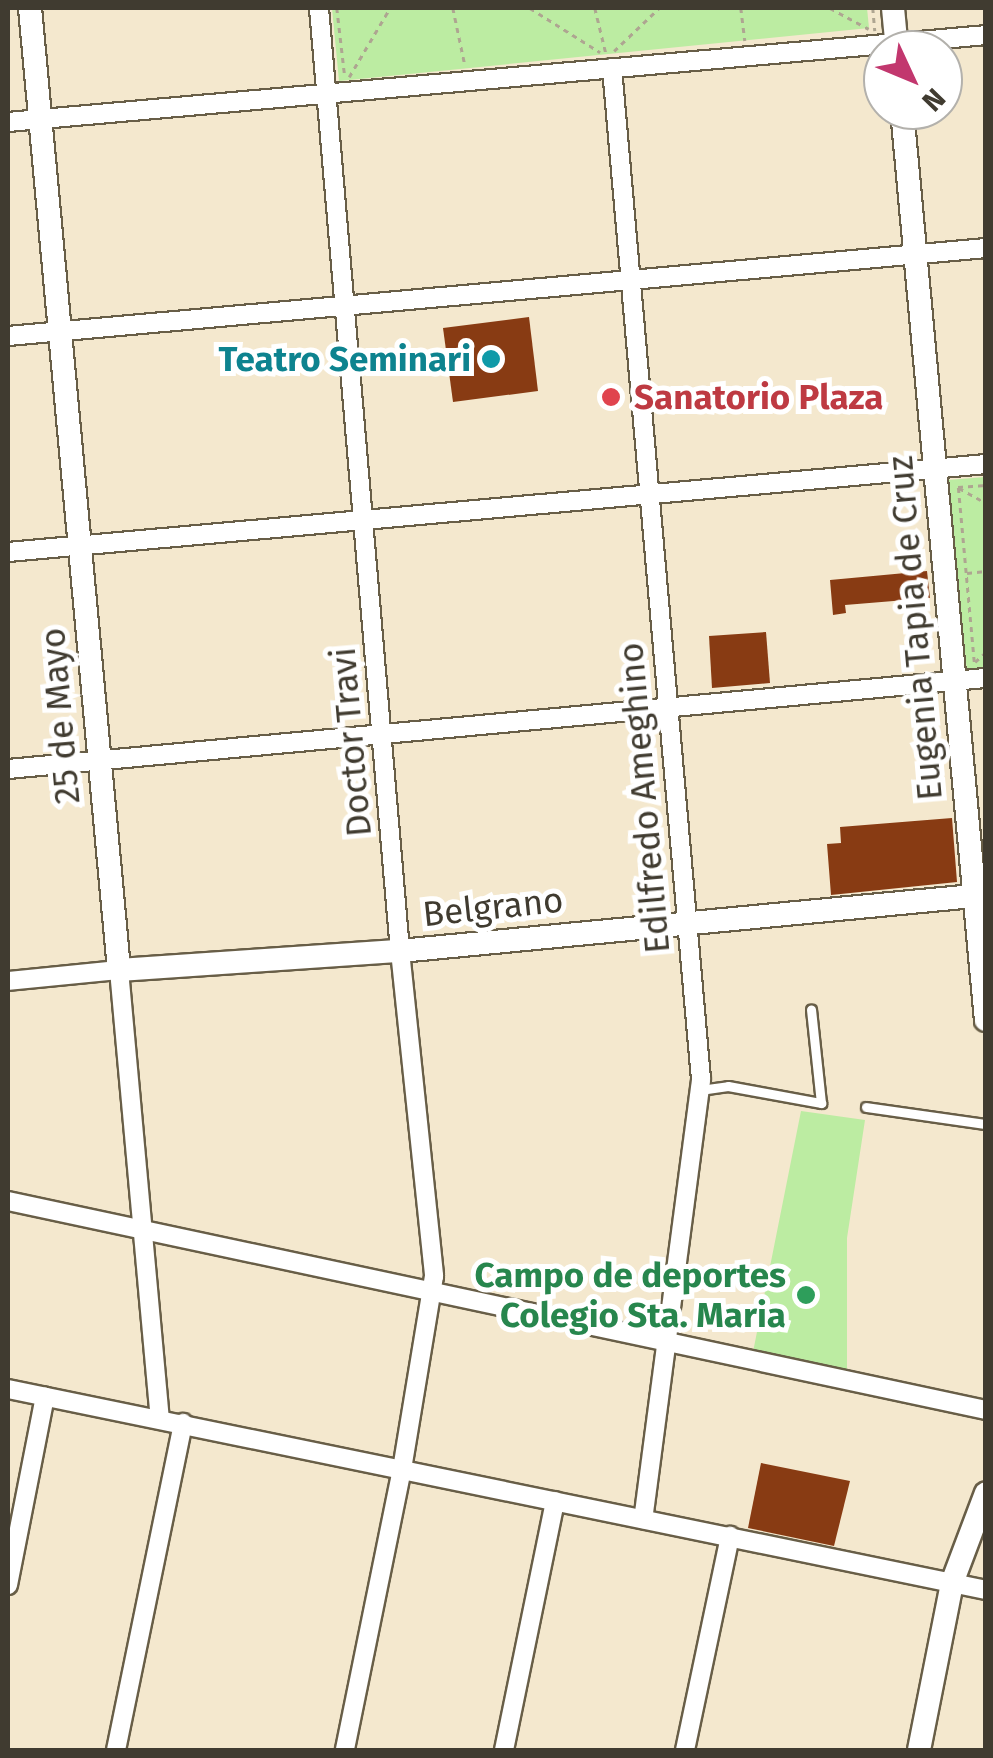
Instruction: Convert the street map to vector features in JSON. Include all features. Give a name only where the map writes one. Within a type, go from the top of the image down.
[{"type":"main road","name":"25 de Mayo","points":[[30,8],[119,970]]},
{"type":"main road","name":"Eugenia Tapia de Cruz","points":[[904,130],[979,896],[986,1020]]},
{"type":"main road","name":"Belgrano","points":[[119,970],[400,952],[979,896]]},
{"type":"main road","points":[[919,1750],[952,1583],[986,1493]]},
{"type":"street","name":"Doctor Travi","points":[[319,8],[433,1293],[345,1750]]},
{"type":"street","points":[[8,122],[328,94],[610,63],[863,44]]},
{"type":"street","name":"Edilfredo Ameghino","points":[[610,63],[670,709],[700,1090],[643,1519]]},
{"type":"street","points":[[8,336],[986,248]]},
{"type":"street","points":[[8,552],[986,464]]},
{"type":"street","points":[[8,769],[955,681],[980,671]]},
{"type":"street","name":"Belgrano","points":[[8,981],[119,970]]},
{"type":"street","name":"25 de Mayo","points":[[119,970],[160,1418]]},
{"type":"street","points":[[8,1201],[986,1410]]},
{"type":"street","points":[[8,1389],[986,1590]]},
{"type":"street","points":[[8,1586],[45,1396]]},
{"type":"street","points":[[116,1750],[183,1423]]},
{"type":"street","points":[[504,1750],[555,1501]]},
{"type":"street","points":[[685,1750],[730,1536]]},
{"type":"lane","points":[[700,1090],[728,1086],[821,1103],[811,1010]]},
{"type":"lane","points":[[866,1106],[986,1124]]},
{"type":"path","points":[[346,82],[390,8]]},
{"type":"path","points":[[454,8],[466,71]]},
{"type":"path","points":[[530,8],[610,63]]},
{"type":"path","points":[[595,8],[610,63]]},
{"type":"path","points":[[610,63],[658,8]]},
{"type":"path","points":[[740,8],[746,46]]},
{"type":"path","points":[[830,8],[868,30]]},
{"type":"path","points":[[958,487],[986,484]]},
{"type":"path","points":[[958,487],[986,503]]},
{"type":"path","points":[[958,487],[980,671]]},
{"type":"path","points":[[966,573],[986,571]]},
{"type":"path","points":[[980,671],[986,652]]},
{"type":"path","points":[[980,671],[986,662]]},
{"type":"green space","points":[[332,8],[867,8],[869,28],[339,81]]},
{"type":"green space","points":[[985,477],[985,670],[967,672],[948,480]]},
{"type":"green space","name":"Campo de deportes Colegio Sta. Maria","points":[[801,1111],[865,1120],[847,1238],[847,1373],[753,1352]]},
{"type":"building","name":"Teatro Seminari","points":[[529,317],[538,391],[453,402],[443,328]]},
{"type":"building","points":[[927,571],[930,598],[845,605],[846,613],[833,615],[830,580]]},
{"type":"building","points":[[766,632],[770,683],[712,688],[709,636]]},
{"type":"building","points":[[952,818],[957,882],[831,895],[827,844],[841,843],[840,827]]},
{"type":"building","points":[[761,1463],[850,1481],[834,1546],[748,1528]]},
{"type":"place","name":"Teatro Seminari","points":[[491,359]]},
{"type":"place","name":"Sanatorio Plaza","points":[[611,397]]},
{"type":"place","name":"Campo de deportes Colegio Sta. Maria","points":[[806,1295]]}]
